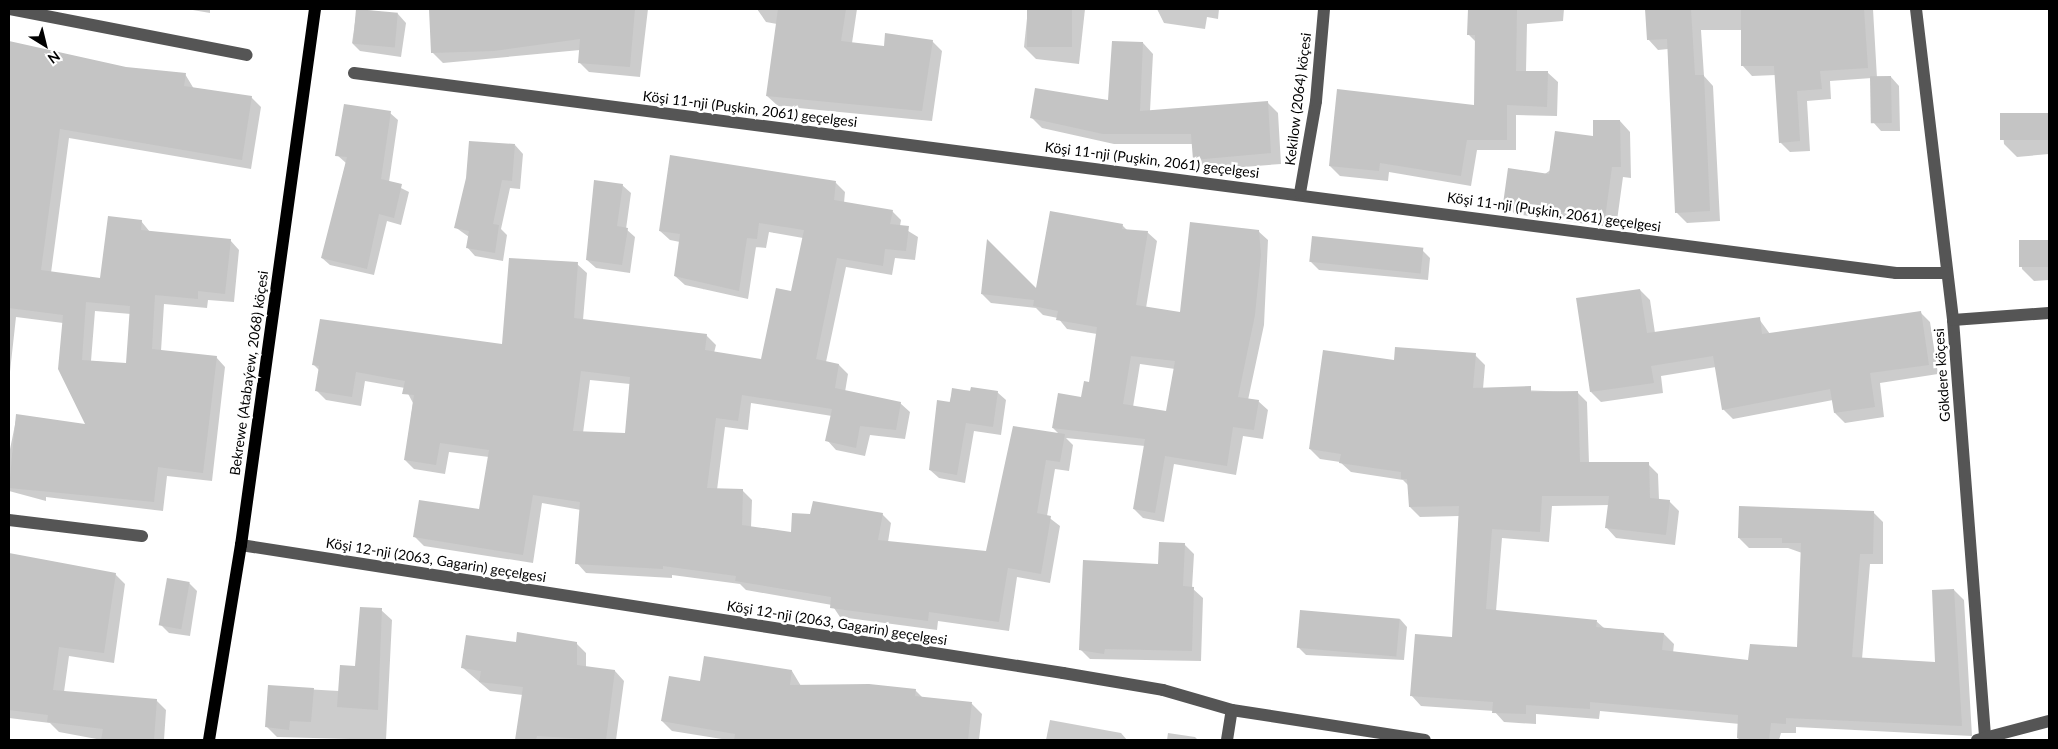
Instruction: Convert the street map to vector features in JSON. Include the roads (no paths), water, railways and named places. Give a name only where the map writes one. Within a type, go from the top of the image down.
[{"type":"main road","name":"Bekrewe (Atabaýew, 2068) köçesi","points":[[209,740],[241,545],[315,9]]},
{"type":"street","points":[[10,9],[247,55]]},
{"type":"street","name":"Kekilow (2064) köçesi","points":[[1300,193],[1316,101],[1324,9]]},
{"type":"street","name":"Gökdere köçesi","points":[[1916,9],[1953,320],[1982,740]]},
{"type":"street","name":"Köşi 11-nji (Puşkin, 2061) geçelgesi","points":[[354,73],[1300,193],[1896,273],[1947,273]]},
{"type":"street","points":[[1953,320],[2049,313]]},
{"type":"street","points":[[9,520],[142,536]]},
{"type":"street","name":"Köşi 12-nji (2063, Gagarin) geçelgesi","points":[[241,545],[1072,675],[1163,690],[1232,710],[1426,740]]},
{"type":"street","points":[[1227,740],[1232,710]]},
{"type":"street","points":[[1982,740],[2049,721]]}]
